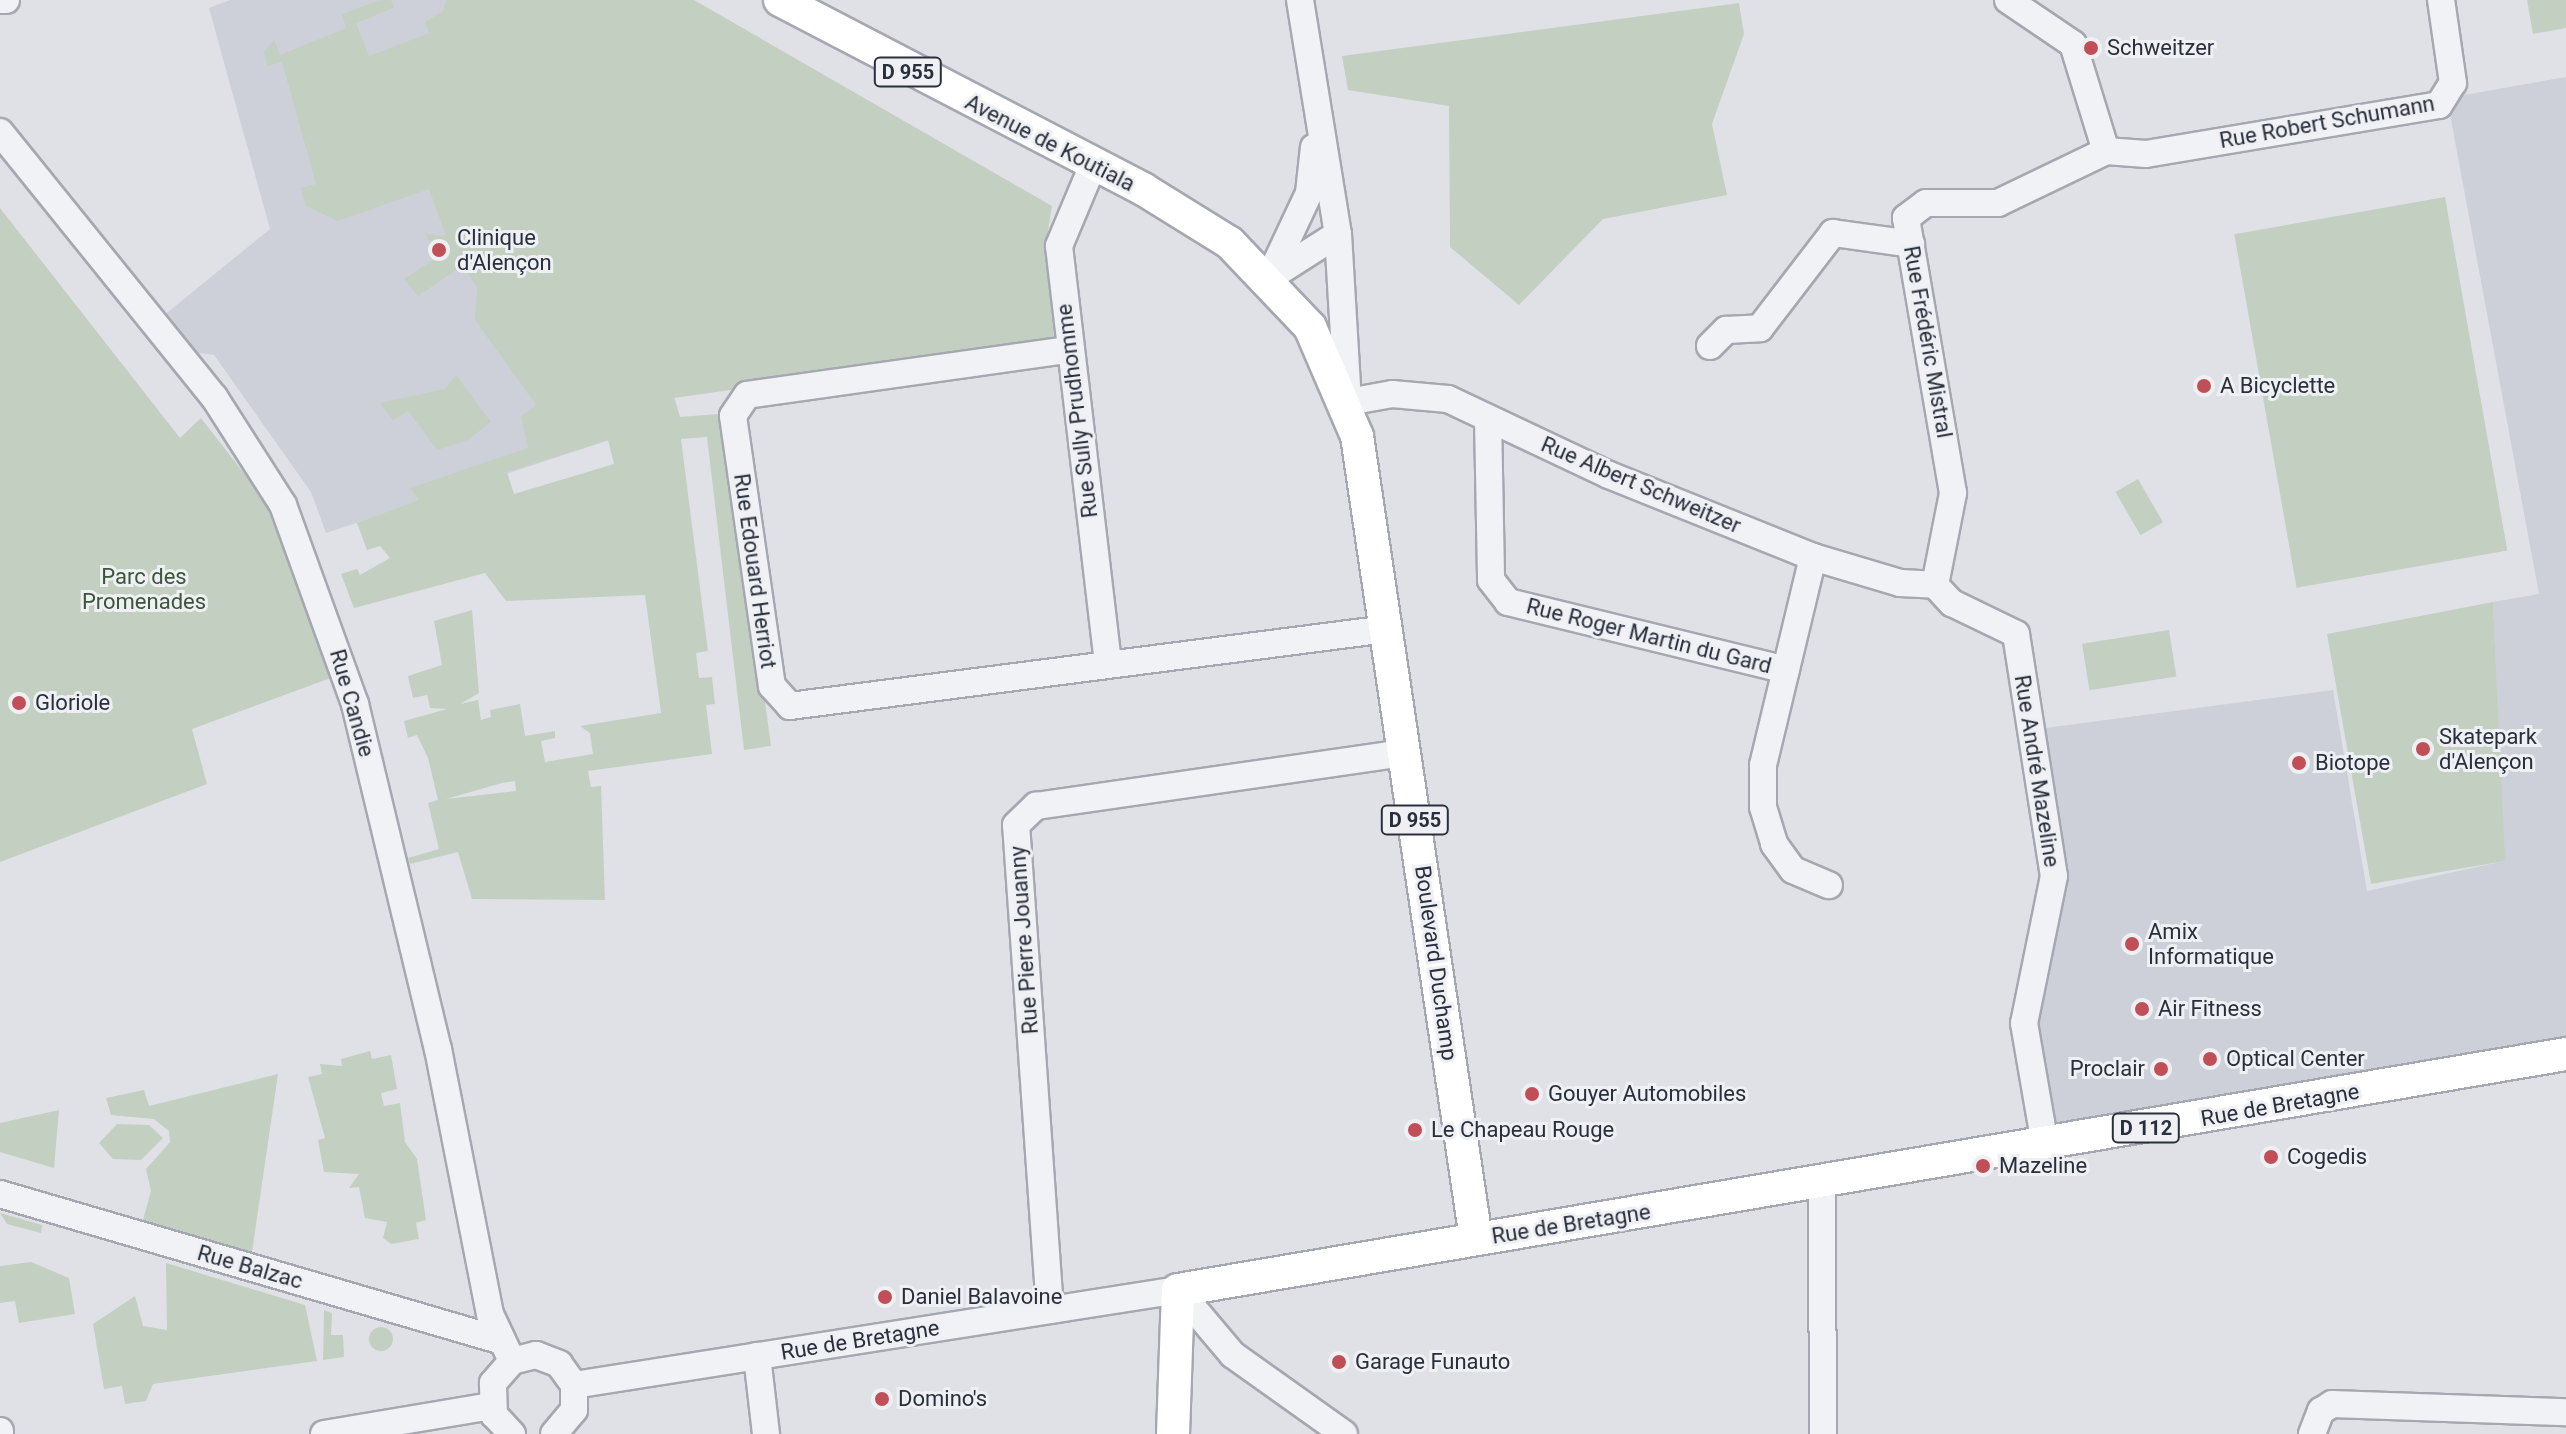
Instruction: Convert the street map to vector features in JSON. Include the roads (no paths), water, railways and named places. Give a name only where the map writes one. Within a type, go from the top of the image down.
[{"type":"main road","name":"Avenue de Koutiala","points":[[780,0],[1093,165],[1230,243],[1269,278]]},
{"type":"main road","name":"Boulevard Duchamp","points":[[1269,278],[1310,327],[1348,402],[1387,629],[1476,1239]]},
{"type":"main road","name":"Rue de Bretagne","points":[[1178,1290],[1822,1184],[2566,1054]]},
{"type":"main road","points":[[1173,1434],[1178,1290]]},
{"type":"street","points":[[0,0],[6,0]]},
{"type":"street","name":"Boulevard Duchamp","points":[[1300,0],[1338,234],[1348,402]]},
{"type":"street","points":[[2008,0],[2073,44],[2106,151]]},
{"type":"street","name":"Rue Robert Schumann","points":[[2106,151],[2146,154],[2439,105],[2453,83],[2441,0]]},
{"type":"street","name":"Boulevard Duchamp","points":[[1269,278],[1309,193],[1316,97]]},
{"type":"street","name":"Rue Candie","points":[[0,132],[214,397],[283,505],[355,704],[505,1350]]},
{"type":"street","name":"Rue Frédéric Mistral","points":[[1935,585],[1953,493],[1906,218],[1926,203],[1998,203],[2106,151]]},
{"type":"street","name":"Rue Sully Prudhomme","points":[[1093,165],[1059,246],[1067,350],[1108,663]]},
{"type":"street","points":[[1710,346],[1726,330],[1760,328],[1833,233],[1911,244]]},
{"type":"street","points":[[1269,278],[1338,234]]},
{"type":"street","name":"Rue Edouard Herriot","points":[[1067,350],[747,395],[733,416],[772,686],[790,706],[1387,629]]},
{"type":"street","name":"Rue Albert Schweitzer","points":[[1348,402],[1424,394],[1813,557],[1900,583],[1935,585]]},
{"type":"street","name":"Rue Roger Martin du Gard","points":[[1488,419],[1491,580],[1508,602],[1786,670]]},
{"type":"street","points":[[1813,557],[1763,765],[1763,807],[1774,844],[1793,870],[1829,885]]},
{"type":"street","name":"Rue André Mazeline","points":[[1935,585],[1952,603],[2016,634],[2054,876],[2024,1023],[2045,1145]]},
{"type":"street","name":"Rue Pierre Jouanny","points":[[1050,1310],[1016,825],[1036,806],[1405,753]]},
{"type":"street","points":[[1822,1184],[1823,1434]]},
{"type":"street","name":"Rue Balzac","points":[[0,1194],[505,1350],[544,1356],[574,1385]]},
{"type":"street","points":[[1178,1290],[1233,1355],[1344,1434]]},
{"type":"street","name":"Rue de Bretagne","points":[[574,1385],[1178,1290]]},
{"type":"street","points":[[505,1350],[493,1383],[491,1406],[512,1434]]},
{"type":"street","points":[[757,1356],[766,1434]]},
{"type":"street","points":[[554,1434],[574,1410],[574,1385]]},
{"type":"street","points":[[2312,1434],[2321,1411],[2332,1404],[2566,1412]]},
{"type":"street","points":[[324,1434],[491,1406]]},
{"type":"place","name":"Schweitzer","points":[[2091,48]]},
{"type":"place","name":"Clinique d'Alençon","points":[[439,250]]},
{"type":"place","name":"A Bicyclette","points":[[2204,386]]},
{"type":"place","name":"Gloriole","points":[[19,703]]},
{"type":"place","name":"Skatepark d'Alençon","points":[[2423,749]]},
{"type":"place","name":"Biotope","points":[[2299,763]]},
{"type":"place","name":"Amix Informatique","points":[[2132,944]]},
{"type":"place","name":"Air Fitness","points":[[2142,1009]]},
{"type":"place","name":"Optical Center","points":[[2210,1059]]},
{"type":"place","name":"Proclair","points":[[2161,1069]]},
{"type":"place","name":"Gouyer Automobiles","points":[[1532,1094]]},
{"type":"place","name":"Le Chapeau Rouge","points":[[1415,1130]]},
{"type":"place","name":"Cogedis","points":[[2271,1157]]},
{"type":"place","name":"Mazeline","points":[[1983,1166]]},
{"type":"place","name":"Daniel Balavoine","points":[[885,1297]]},
{"type":"place","name":"Garage Funauto","points":[[1339,1362]]},
{"type":"place","name":"Domino's","points":[[882,1399]]},
{"type":"park label","name":"Parc des Promenades","points":[[144,588]]}]
